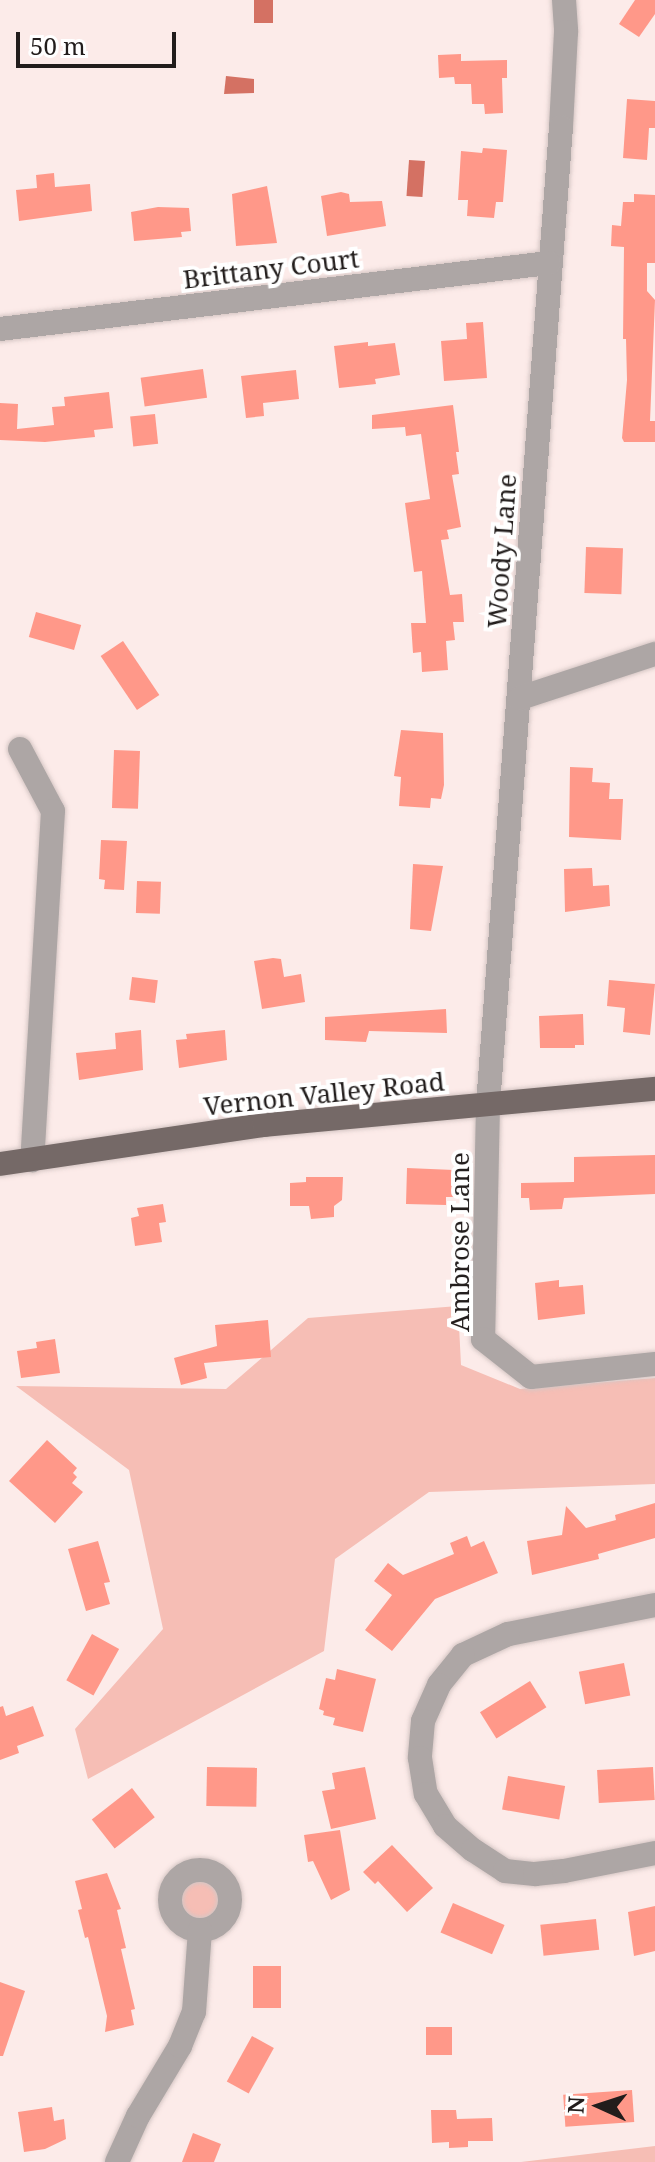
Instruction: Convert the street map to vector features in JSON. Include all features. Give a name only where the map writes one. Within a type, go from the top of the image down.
[{"type":"main road","name":"Vernon Valley Road","points":[[0,1164],[264,1125],[655,1089]]},
{"type":"street","name":"Woody Lane","points":[[488,1105],[561,127],[566,32],[564,0]]},
{"type":"street","name":"Brittany Court","points":[[0,329],[549,263]]},
{"type":"street","points":[[520,698],[655,654]]},
{"type":"street","points":[[20,749],[53,811],[32,1160]]},
{"type":"street","name":"Ambrose Lane","points":[[488,1105],[483,1339],[531,1377],[655,1364]]},
{"type":"street","points":[[655,1605],[508,1634],[463,1655],[439,1685],[423,1721],[420,1758],[426,1794],[445,1826],[505,1871],[535,1874],[564,1871],[655,1853]]},
{"type":"street","points":[[117,2162],[138,2116],[180,2046],[194,2012],[200,1930]]},
{"type":"shaded area","points":[[254,0],[273,0],[273,23],[254,23]]},
{"type":"shaded area","points":[[226,76],[254,79],[254,93],[224,94]]},
{"type":"shaded area","points":[[409,160],[425,161],[422,197],[406,196]]},
{"type":"shaded area","points":[[458,1306],[461,1365],[520,1389],[655,1378],[655,1484],[429,1492],[335,1559],[324,1651],[88,1779],[75,1729],[163,1629],[129,1470],[16,1386],[226,1389],[308,1318]]},
{"type":"shaded area","points":[[200,1875],[217,1883],[225,1900],[217,1917],[200,1925],[183,1917],[175,1900],[183,1883]]},
{"type":"shaded area","points":[[655,2146],[655,2162],[521,2162]]},
{"type":"building","points":[[635,0],[655,0],[655,14],[639,37],[619,24]]},
{"type":"building","points":[[461,54],[461,61],[507,60],[507,78],[502,78],[503,113],[485,114],[484,104],[472,104],[471,84],[455,84],[454,77],[439,78],[438,55]]},
{"type":"building","points":[[627,99],[655,101],[655,128],[649,128],[647,160],[623,158]]},
{"type":"building","points":[[483,148],[507,150],[503,202],[496,202],[494,218],[467,216],[468,200],[458,200],[461,151],[482,153]]},
{"type":"building","points":[[54,173],[55,187],[90,184],[92,211],[19,221],[16,190],[37,188],[36,175]]},
{"type":"building","points":[[267,186],[277,243],[236,246],[232,194]]},
{"type":"building","points":[[341,192],[349,194],[350,202],[382,201],[386,226],[327,236],[321,196]]},
{"type":"building","points":[[634,194],[655,195],[655,263],[647,263],[647,291],[655,300],[650,421],[655,421],[655,442],[624,442],[622,438],[627,380],[626,339],[623,339],[624,247],[611,246],[612,225],[621,226],[623,202],[634,202]]},
{"type":"building","points":[[158,207],[189,208],[191,231],[181,232],[182,237],[134,241],[131,212]]},
{"type":"building","points":[[483,322],[487,378],[444,381],[441,341],[467,339],[466,323]]},
{"type":"building","points":[[368,342],[368,346],[395,343],[400,375],[375,379],[376,384],[339,388],[334,346]]},
{"type":"building","points":[[203,369],[207,398],[145,406],[141,378]]},
{"type":"building","points":[[296,370],[299,399],[263,403],[264,416],[246,418],[241,376]]},
{"type":"building","points":[[109,392],[113,428],[94,430],[95,437],[45,442],[0,440],[0,403],[18,404],[17,429],[54,425],[52,407],[65,406],[64,397]]},
{"type":"building","points":[[453,405],[459,474],[452,475],[461,527],[447,530],[449,539],[441,540],[450,595],[462,594],[464,622],[453,622],[455,640],[446,641],[448,670],[422,672],[421,652],[413,653],[411,623],[426,623],[422,571],[414,572],[405,503],[430,499],[421,434],[406,436],[405,427],[372,429],[372,415]]},
{"type":"building","points":[[155,414],[158,444],[133,446],[130,417]]},
{"type":"building","points":[[586,547],[623,548],[621,594],[584,593]]},
{"type":"building","points":[[36,612],[81,625],[74,650],[29,637]]},
{"type":"building","points":[[123,641],[159,695],[137,710],[101,656]]},
{"type":"building","points":[[401,730],[443,733],[444,785],[441,799],[431,798],[430,808],[399,806],[401,777],[394,776]]},
{"type":"building","points":[[114,750],[140,751],[138,809],[112,808]]},
{"type":"building","points":[[570,767],[593,768],[592,782],[610,783],[609,799],[623,799],[621,840],[569,837]]},
{"type":"building","points":[[101,840],[127,841],[124,890],[104,889],[105,880],[99,879]]},
{"type":"building","points":[[413,864],[443,866],[431,931],[410,929]]},
{"type":"building","points":[[592,868],[593,886],[609,885],[610,906],[565,912],[564,869]]},
{"type":"building","points":[[137,881],[161,882],[160,914],[136,913]]},
{"type":"building","points":[[281,959],[284,977],[301,974],[305,1002],[262,1009],[254,961]]},
{"type":"building","points":[[132,977],[158,980],[155,1003],[129,1000]]},
{"type":"building","points":[[609,980],[655,984],[650,1035],[623,1032],[625,1008],[607,1006]]},
{"type":"building","points":[[446,1009],[447,1033],[369,1031],[366,1042],[325,1040],[325,1017]]},
{"type":"building","points":[[583,1014],[584,1045],[540,1048],[539,1016]]},
{"type":"building","points":[[141,1030],[143,1070],[79,1080],[76,1053],[116,1049],[115,1033]]},
{"type":"building","points":[[225,1030],[227,1060],[179,1068],[176,1040],[187,1039],[186,1034]]},
{"type":"building","points":[[655,1155],[655,1194],[564,1198],[562,1209],[530,1210],[529,1198],[521,1198],[521,1183],[574,1182],[574,1157]]},
{"type":"building","points":[[407,1168],[454,1170],[454,1197],[446,1197],[446,1205],[406,1204]]},
{"type":"building","points":[[306,1177],[343,1177],[342,1200],[334,1206],[334,1217],[311,1219],[309,1206],[290,1206],[290,1183],[306,1182]]},
{"type":"building","points":[[163,1204],[166,1222],[159,1223],[162,1242],[135,1246],[131,1218],[139,1216],[137,1208]]},
{"type":"building","points":[[559,1280],[559,1287],[583,1285],[585,1314],[538,1320],[535,1283]]},
{"type":"building","points":[[268,1320],[271,1357],[204,1363],[207,1378],[181,1385],[174,1358],[217,1346],[215,1325]]},
{"type":"building","points":[[55,1339],[60,1373],[21,1378],[17,1351],[37,1348],[36,1342]]},
{"type":"building","points":[[47,1440],[77,1468],[73,1473],[77,1477],[72,1483],[83,1492],[55,1523],[9,1481]]},
{"type":"building","points":[[655,1503],[655,1538],[598,1554],[599,1559],[532,1575],[527,1541],[562,1535],[566,1506],[586,1528],[616,1520],[615,1515]]},
{"type":"building","points":[[467,1536],[471,1547],[484,1541],[498,1573],[435,1599],[392,1651],[365,1630],[392,1595],[374,1581],[388,1563],[403,1575],[454,1554],[450,1543]]},
{"type":"building","points":[[98,1541],[110,1582],[104,1583],[110,1604],[86,1611],[68,1549]]},
{"type":"building","points":[[92,1634],[119,1649],[93,1695],[66,1680]]},
{"type":"building","points":[[624,1663],[630,1695],[585,1704],[579,1672]]},
{"type":"building","points":[[337,1669],[376,1679],[363,1732],[333,1725],[335,1718],[323,1715],[324,1711],[319,1709],[326,1678],[335,1680]]},
{"type":"building","points":[[530,1681],[546,1707],[496,1739],[480,1712]]},
{"type":"building","points":[[3,1706],[6,1716],[33,1706],[44,1736],[17,1746],[19,1753],[0,1760],[0,1707]]},
{"type":"building","points":[[207,1767],[257,1768],[256,1807],[206,1806]]},
{"type":"building","points":[[365,1767],[376,1819],[331,1829],[322,1791],[335,1789],[332,1773]]},
{"type":"building","points":[[653,1767],[655,1800],[599,1803],[597,1770]]},
{"type":"building","points":[[508,1776],[565,1786],[559,1820],[502,1809]]},
{"type":"building","points":[[132,1788],[155,1817],[115,1849],[92,1819]]},
{"type":"building","points":[[340,1830],[350,1890],[331,1900],[313,1861],[308,1862],[304,1835]]},
{"type":"building","points":[[392,1845],[433,1888],[407,1912],[378,1881],[375,1884],[363,1872]]},
{"type":"building","points":[[107,1873],[121,1909],[117,1910],[126,1948],[121,1949],[135,2009],[131,2010],[134,2025],[105,2032],[107,2016],[88,1937],[85,1938],[78,1910],[82,1909],[75,1881]]},
{"type":"building","points":[[453,1903],[505,1925],[492,1954],[440,1932]]},
{"type":"building","points":[[655,1906],[655,1951],[634,1956],[628,1912]]},
{"type":"building","points":[[596,1919],[599,1950],[544,1956],[540,1925]]},
{"type":"building","points":[[253,1966],[281,1966],[281,2008],[253,2008]]},
{"type":"building","points":[[0,1982],[25,1991],[3,2056],[0,2056]]},
{"type":"building","points":[[426,2027],[452,2027],[452,2055],[426,2055]]},
{"type":"building","points":[[252,2036],[274,2048],[249,2094],[227,2081]]},
{"type":"building","points":[[632,2090],[634,2122],[565,2127],[563,2095]]},
{"type":"building","points":[[52,2107],[54,2121],[64,2119],[66,2139],[45,2149],[24,2152],[18,2112]]},
{"type":"building","points":[[431,2110],[456,2110],[457,2119],[492,2118],[493,2141],[468,2141],[468,2147],[449,2148],[449,2142],[432,2143]]},
{"type":"building","points":[[193,2133],[221,2144],[214,2162],[182,2162]]}]
